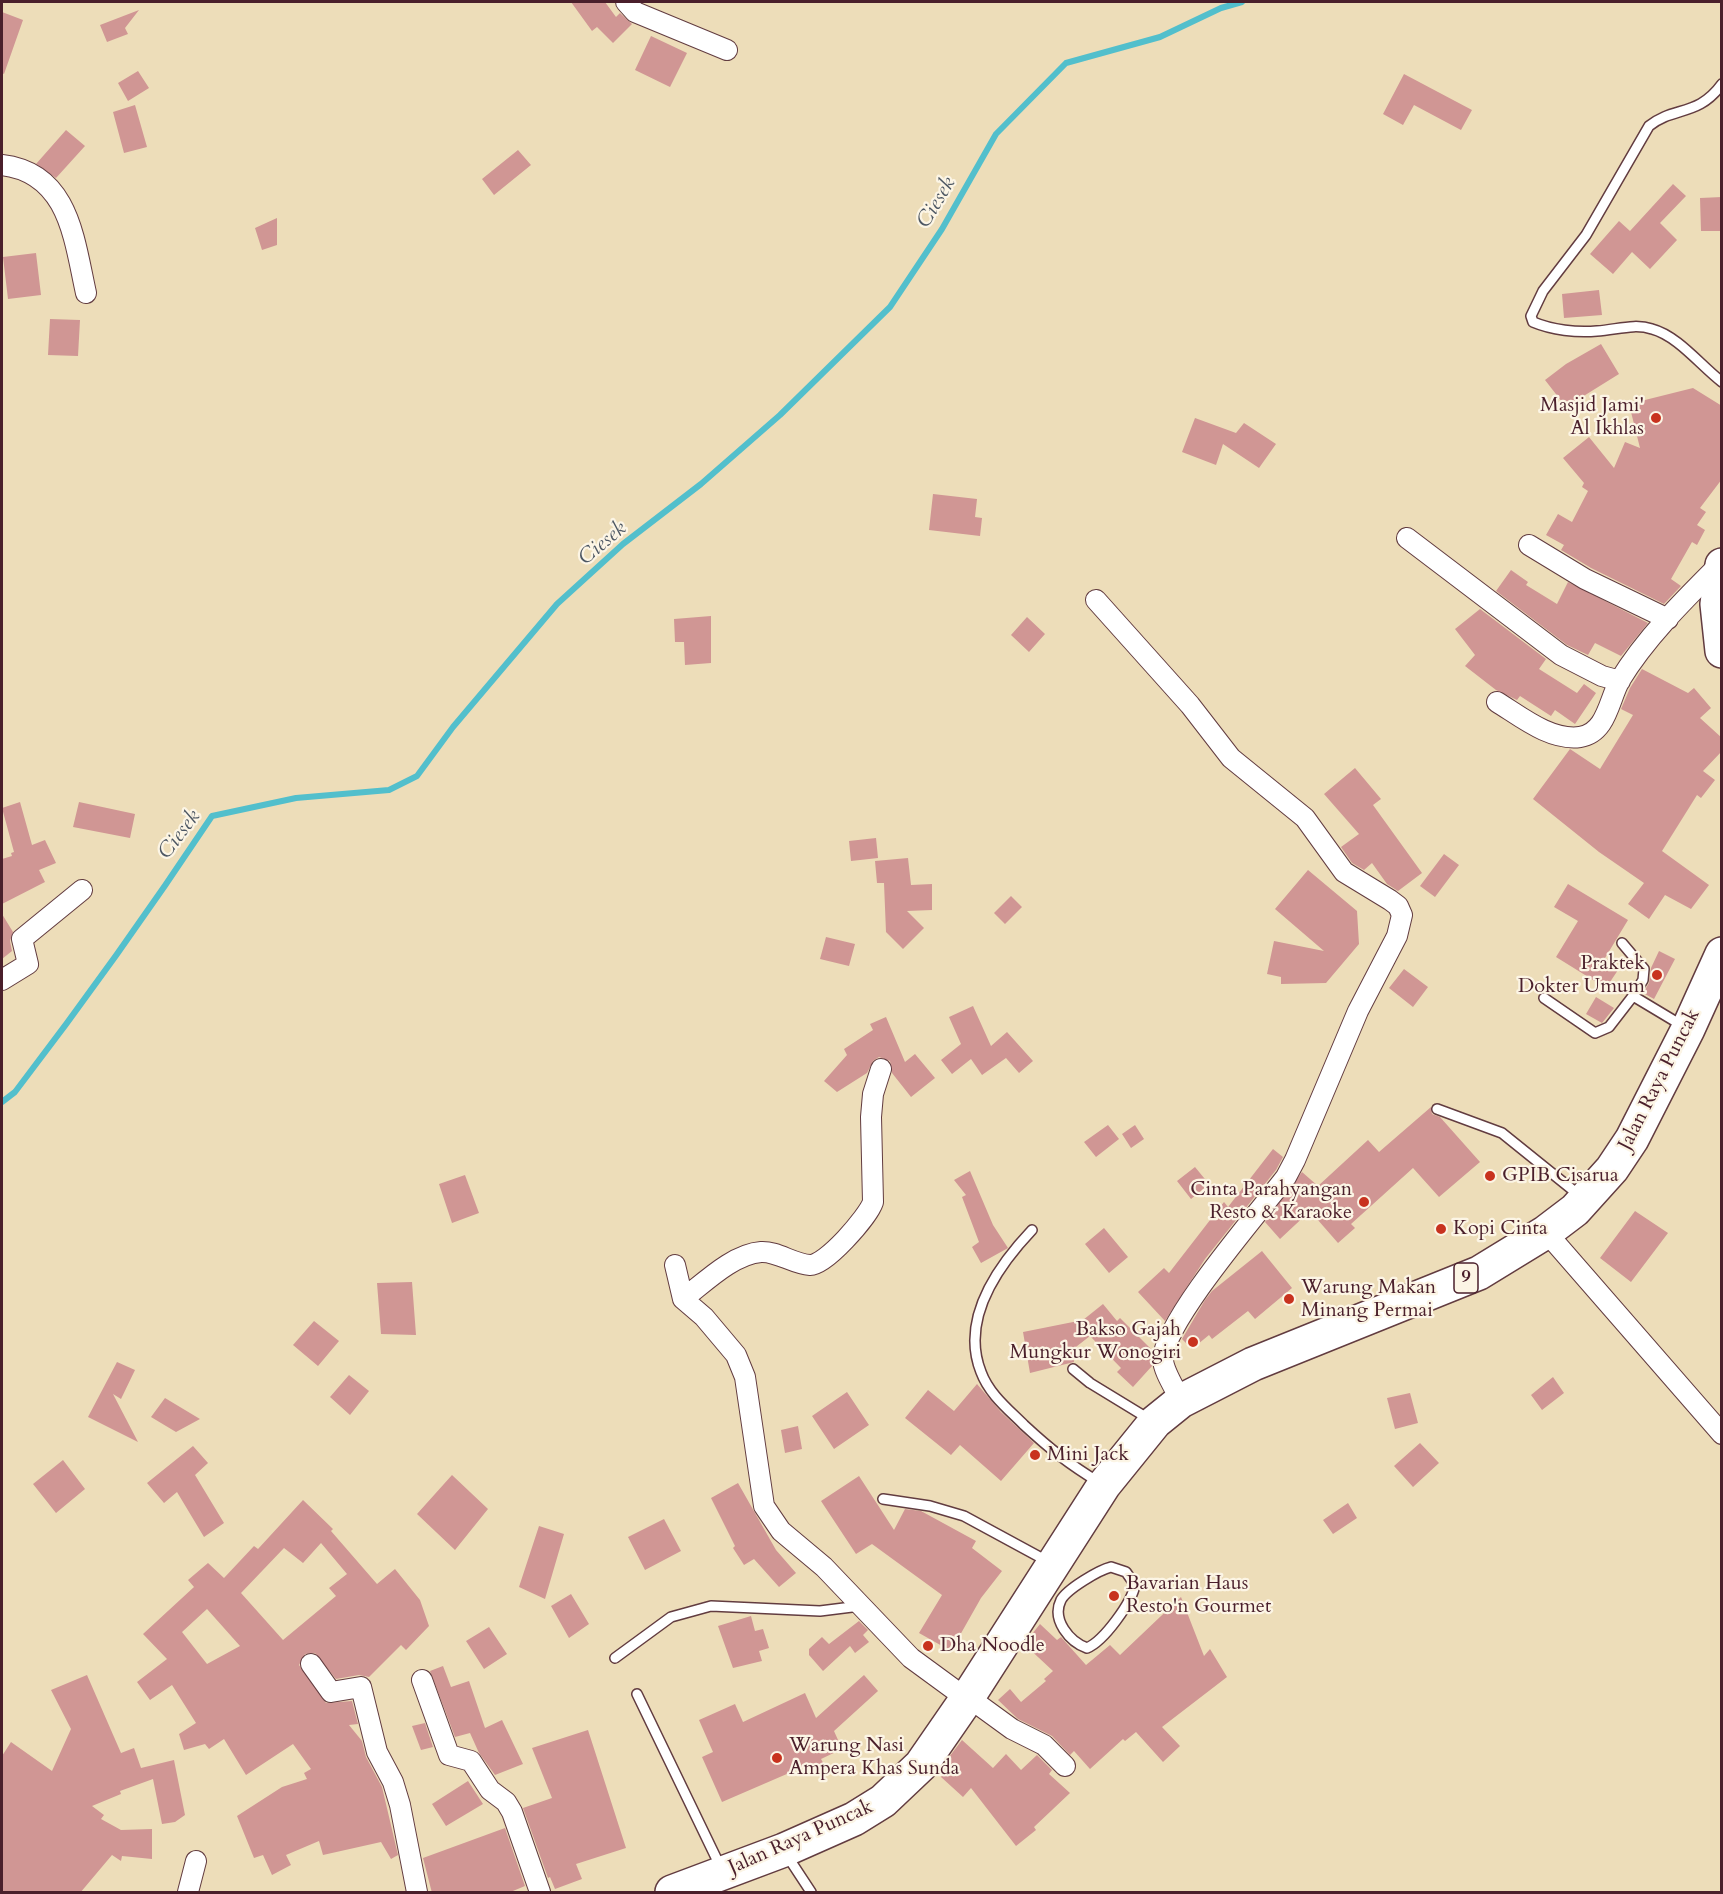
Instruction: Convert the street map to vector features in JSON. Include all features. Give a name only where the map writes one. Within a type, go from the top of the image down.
[{"type":"highway","points":[[1722,564],[1717,604],[1722,651]]},
{"type":"highway","name":"Jalan Raya Puncak","points":[[672,1893],[784,1850],[854,1819],[883,1801],[921,1765],[967,1698],[1052,1586],[1104,1485],[1155,1422],[1181,1401],[1253,1364],[1479,1273],[1546,1232],[1585,1200],[1612,1169],[1632,1139],[1688,1029],[1722,954]]},
{"type":"street","points":[[626,2],[635,12],[727,50]]},
{"type":"street","points":[[2,165],[33,174],[55,193],[74,236],[86,293]]},
{"type":"street","points":[[1407,538],[1561,655],[1594,672],[1620,681]]},
{"type":"street","points":[[1529,545],[1585,579],[1668,619]]},
{"type":"street","points":[[1497,702],[1542,729],[1563,736],[1580,737],[1598,728],[1620,681],[1668,619],[1722,564]]},
{"type":"street","points":[[1096,600],[1190,705],[1231,758],[1305,818],[1344,873],[1390,900],[1398,906],[1402,915],[1397,936],[1368,990],[1286,1177],[1206,1280],[1170,1335],[1163,1360],[1181,1401]]},
{"type":"street","points":[[2,980],[28,964],[22,939],[82,890]]},
{"type":"street","points":[[682,1299],[746,1256],[761,1252],[811,1266],[820,1262],[844,1241],[873,1202],[870,1117],[873,1094],[881,1069]]},
{"type":"street","points":[[1546,1232],[1722,1434]]},
{"type":"street","points":[[675,1265],[682,1299],[704,1317],[736,1355],[745,1377],[764,1506],[781,1531],[824,1567],[911,1658],[1012,1729],[1044,1745],[1065,1766]]},
{"type":"street","points":[[311,1664],[331,1692],[360,1687],[377,1752],[393,1782],[400,1805],[417,1893]]},
{"type":"street","points":[[422,1680],[449,1755],[471,1761],[490,1790],[506,1803],[512,1812],[540,1893]]},
{"type":"street","points":[[188,1893],[196,1861]]},
{"type":"lane","points":[[1722,84],[1698,107],[1656,120],[1649,126],[1586,235],[1543,291],[1531,316],[1533,322],[1563,330],[1597,331],[1634,326],[1650,328],[1671,338],[1722,382]]},
{"type":"lane","points":[[1544,998],[1594,1033],[1609,1028],[1643,980],[1644,969],[1622,943]]},
{"type":"lane","points":[[1633,996],[1688,1029]]},
{"type":"lane","points":[[1437,1109],[1502,1133],[1585,1200]]},
{"type":"lane","points":[[1032,1230],[998,1272],[984,1296],[977,1317],[977,1359],[989,1386],[1008,1409],[1061,1460],[1104,1485]]},
{"type":"lane","points":[[1073,1369],[1090,1383],[1155,1422]]},
{"type":"lane","points":[[883,1499],[930,1506],[964,1516],[1052,1586],[1061,1625],[1075,1643],[1087,1648],[1097,1644],[1133,1596],[1135,1585],[1126,1572],[1111,1567],[1052,1586]]},
{"type":"lane","points":[[615,1658],[671,1617],[711,1606],[820,1611],[860,1606]]},
{"type":"lane","points":[[637,1694],[724,1873]]},
{"type":"lane","points":[[784,1850],[811,1893]]},
{"type":"building","points":[[571,2],[605,2],[616,17],[620,13],[632,24],[613,43],[597,27],[592,31]]},
{"type":"building","points":[[139,10],[125,28],[128,34],[107,42],[100,25]]},
{"type":"building","points":[[2,12],[23,20],[4,74],[2,73]]},
{"type":"building","points":[[651,36],[687,53],[670,87],[635,70]]},
{"type":"building","points":[[138,71],[149,88],[128,101],[118,83]]},
{"type":"building","points":[[1404,74],[1472,110],[1461,130],[1414,105],[1403,125],[1383,114]]},
{"type":"building","points":[[135,105],[147,147],[124,153],[113,112]]},
{"type":"building","points":[[66,130],[85,146],[56,178],[36,164]]},
{"type":"building","points":[[518,150],[531,165],[494,195],[482,179]]},
{"type":"building","points":[[1673,184],[1686,196],[1660,223],[1677,240],[1650,269],[1632,252],[1613,274],[1590,254],[1619,221],[1630,231]]},
{"type":"building","points":[[1722,197],[1722,231],[1701,231],[1700,198]]},
{"type":"building","points":[[277,218],[277,245],[262,250],[255,228]]},
{"type":"building","points":[[36,253],[41,295],[8,299],[3,257]]},
{"type":"building","points":[[1599,290],[1602,315],[1564,318],[1562,294]]},
{"type":"building","points":[[50,319],[80,320],[78,356],[48,355]]},
{"type":"building","points":[[1601,344],[1619,374],[1566,407],[1545,380],[1566,364]]},
{"type":"building","points":[[1693,388],[1722,406],[1722,479],[1700,508],[1706,512],[1697,525],[1705,530],[1697,545],[1692,542],[1671,579],[1681,586],[1664,604],[1591,568],[1561,550],[1564,545],[1546,535],[1558,514],[1572,522],[1588,491],[1582,487],[1584,483],[1563,458],[1589,437],[1614,468],[1625,442],[1640,448],[1629,404]]},
{"type":"building","points":[[1195,418],[1236,433],[1244,423],[1276,444],[1259,468],[1223,444],[1216,465],[1182,452]]},
{"type":"building","points":[[933,494],[977,499],[975,517],[982,518],[980,536],[929,530]]},
{"type":"building","points":[[1511,570],[1528,582],[1526,585],[1557,604],[1568,582],[1648,623],[1621,656],[1595,643],[1588,655],[1567,645],[1496,591]]},
{"type":"building","points":[[1480,609],[1546,659],[1539,669],[1577,693],[1584,684],[1596,693],[1575,724],[1555,710],[1551,716],[1520,696],[1517,700],[1496,690],[1465,666],[1475,655],[1455,629]]},
{"type":"building","points":[[711,616],[711,663],[685,665],[684,642],[675,642],[674,619]]},
{"type":"building","points":[[1027,617],[1045,634],[1029,652],[1011,635]]},
{"type":"building","points":[[1642,669],[1688,693],[1694,688],[1711,708],[1700,718],[1722,738],[1722,751],[1703,771],[1715,780],[1701,798],[1697,795],[1662,851],[1709,885],[1691,909],[1665,895],[1649,919],[1628,904],[1644,883],[1599,852],[1533,799],[1570,749],[1600,769],[1633,715],[1621,709]]},
{"type":"building","points":[[1355,768],[1381,799],[1373,805],[1422,873],[1398,891],[1387,884],[1372,863],[1364,870],[1352,863],[1341,847],[1359,834],[1324,794]]},
{"type":"building","points":[[20,802],[32,845],[45,840],[56,863],[39,870],[45,882],[2,904],[2,859],[12,856],[11,853],[14,852],[2,808]]},
{"type":"building","points":[[79,802],[135,814],[130,838],[73,827]]},
{"type":"building","points":[[876,838],[878,858],[851,861],[849,841]]},
{"type":"building","points":[[1444,854],[1459,865],[1435,897],[1420,886]]},
{"type":"building","points":[[908,858],[911,885],[932,884],[932,910],[907,911],[924,928],[903,949],[886,932],[884,883],[877,883],[875,861]]},
{"type":"building","points":[[1308,870],[1357,911],[1359,944],[1326,983],[1281,984],[1281,977],[1267,974],[1274,941],[1324,951],[1275,909]]},
{"type":"building","points":[[1568,884],[1628,920],[1605,958],[1620,967],[1606,988],[1556,957],[1578,921],[1554,907]]},
{"type":"building","points":[[1011,896],[1022,907],[1005,924],[994,913]]},
{"type":"building","points":[[2,914],[13,932],[10,941],[12,951],[2,959]]},
{"type":"building","points":[[826,937],[855,944],[849,966],[820,959]]},
{"type":"building","name":"Praktek Dokter Umum","points":[[1659,951],[1675,959],[1654,999],[1643,993],[1649,983],[1651,968]]},
{"type":"building","points":[[1404,969],[1428,987],[1413,1007],[1389,988]]},
{"type":"building","points":[[1596,997],[1614,1008],[1602,1023],[1586,1014]]},
{"type":"building","points":[[973,1006],[991,1046],[1007,1032],[1033,1061],[1019,1073],[1006,1058],[982,1075],[971,1059],[952,1074],[941,1060],[961,1044],[949,1017]]},
{"type":"building","points":[[886,1017],[905,1062],[915,1054],[935,1078],[911,1097],[892,1073],[890,1061],[879,1057],[873,1061],[867,1073],[837,1092],[824,1081],[847,1055],[844,1049],[873,1030],[870,1024]]},
{"type":"building","points":[[1431,1107],[1432,1114],[1440,1117],[1480,1162],[1439,1197],[1413,1168],[1351,1224],[1355,1228],[1338,1243],[1310,1211],[1280,1239],[1265,1222],[1302,1172],[1318,1186],[1368,1140],[1379,1152]]},
{"type":"building","points":[[1108,1125],[1119,1139],[1096,1157],[1084,1142]]},
{"type":"building","points":[[1135,1125],[1144,1139],[1131,1148],[1122,1134]]},
{"type":"building","points":[[1273,1149],[1283,1157],[1276,1170],[1205,1259],[1165,1321],[1138,1292],[1164,1268],[1169,1273],[1224,1202],[1228,1207]]},
{"type":"building","points":[[1195,1167],[1209,1184],[1191,1199],[1177,1181]]},
{"type":"building","points":[[970,1171],[993,1225],[1008,1248],[981,1263],[972,1247],[979,1242],[962,1197],[966,1195],[954,1180]]},
{"type":"building","points":[[465,1175],[479,1213],[452,1223],[439,1184]]},
{"type":"building","points":[[1635,1211],[1668,1233],[1631,1282],[1600,1258]]},
{"type":"building","points":[[1104,1228],[1128,1257],[1109,1273],[1085,1244]]},
{"type":"building","points":[[1262,1251],[1292,1288],[1255,1319],[1248,1311],[1212,1339],[1209,1335],[1192,1349],[1182,1339],[1205,1300],[1212,1291]]},
{"type":"building","points":[[412,1282],[416,1335],[381,1334],[377,1283]]},
{"type":"building","points":[[1103,1304],[1117,1321],[1120,1318],[1153,1351],[1152,1366],[1133,1387],[1117,1372],[1121,1368],[1090,1336],[1072,1350],[1074,1362],[1030,1373],[1023,1332],[1083,1320]]},
{"type":"building","points":[[314,1321],[339,1341],[318,1366],[293,1345]]},
{"type":"building","points":[[117,1362],[135,1370],[121,1399],[113,1394],[138,1442],[88,1417]]},
{"type":"building","points":[[349,1375],[369,1391],[350,1415],[330,1397]]},
{"type":"building","points":[[1553,1377],[1564,1393],[1542,1410],[1531,1395]]},
{"type":"building","points":[[977,1384],[1001,1412],[1034,1443],[1001,1481],[960,1445],[951,1455],[905,1418],[928,1390],[954,1411]]},
{"type":"building","points":[[847,1392],[869,1425],[834,1449],[812,1416]]},
{"type":"building","points":[[1410,1393],[1418,1423],[1395,1429],[1387,1398]]},
{"type":"building","points":[[165,1398],[200,1419],[176,1432],[151,1417]]},
{"type":"building","points":[[798,1426],[802,1449],[785,1453],[781,1430]]},
{"type":"building","points":[[1420,1443],[1439,1463],[1413,1487],[1394,1466]]},
{"type":"building","points":[[193,1446],[208,1463],[195,1475],[224,1523],[204,1537],[177,1492],[164,1503],[147,1483]]},
{"type":"building","points":[[63,1460],[85,1489],[56,1513],[33,1484]]},
{"type":"building","points":[[452,1475],[488,1509],[455,1550],[417,1514]]},
{"type":"building","points":[[859,1476],[894,1530],[905,1509],[921,1511],[976,1541],[972,1548],[1002,1571],[981,1598],[951,1651],[919,1633],[942,1595],[872,1544],[856,1554],[821,1501]]},
{"type":"building","points":[[738,1483],[776,1550],[796,1573],[779,1587],[754,1559],[744,1565],[733,1548],[735,1546],[711,1498]]},
{"type":"building","points":[[303,1500],[333,1529],[331,1531],[377,1584],[395,1569],[420,1600],[429,1626],[406,1650],[401,1645],[369,1677],[359,1675],[336,1679],[315,1653],[305,1654],[299,1665],[326,1703],[352,1701],[358,1724],[349,1725],[362,1741],[366,1757],[382,1787],[398,1855],[391,1859],[381,1842],[323,1855],[319,1841],[286,1855],[291,1865],[272,1875],[263,1855],[254,1858],[237,1816],[282,1787],[307,1779],[304,1773],[311,1769],[293,1744],[246,1775],[224,1739],[209,1749],[205,1744],[184,1750],[179,1734],[196,1723],[172,1685],[150,1700],[137,1682],[167,1659],[143,1634],[194,1587],[188,1580],[208,1563],[224,1578],[254,1546],[258,1549]],"holes":[[[321,1543],[347,1574],[329,1588],[336,1596],[283,1640],[241,1593],[284,1548],[303,1563]],[[207,1609],[240,1646],[207,1664],[182,1632]]]},
{"type":"building","points":[[1348,1503],[1357,1518],[1333,1534],[1323,1520]]},
{"type":"building","points":[[664,1519],[681,1551],[645,1570],[628,1537]]},
{"type":"building","points":[[539,1526],[564,1534],[545,1599],[519,1587]]},
{"type":"building","points":[[571,1594],[589,1624],[569,1638],[551,1606]]},
{"type":"building","points":[[1181,1597],[1204,1656],[1210,1649],[1227,1677],[1162,1727],[1180,1746],[1163,1762],[1136,1732],[1125,1741],[1123,1739],[1090,1769],[1074,1751],[1070,1755],[1052,1736],[1018,1719],[998,1700],[1010,1689],[1021,1702],[1046,1681],[1044,1679],[1053,1671],[1024,1644],[1040,1624],[1057,1640],[1061,1637],[1086,1665],[1110,1645],[1120,1655]]},
{"type":"building","points":[[751,1616],[755,1631],[763,1629],[769,1648],[759,1651],[762,1661],[733,1668],[718,1626]]},
{"type":"building","points":[[859,1621],[868,1630],[863,1635],[869,1642],[855,1653],[850,1646],[823,1671],[809,1655],[809,1649],[822,1637],[829,1644]]},
{"type":"building","points":[[489,1627],[507,1654],[484,1669],[466,1641]]},
{"type":"building","points":[[443,1666],[451,1687],[469,1681],[485,1728],[502,1720],[523,1764],[495,1775],[479,1753],[470,1733],[455,1737],[430,1671]]},
{"type":"building","points":[[87,1675],[121,1753],[134,1748],[141,1768],[174,1760],[185,1815],[175,1822],[162,1824],[153,1779],[120,1791],[121,1794],[92,1806],[104,1815],[101,1819],[121,1830],[152,1829],[152,1859],[122,1856],[121,1861],[112,1855],[80,1893],[2,1893],[2,1756],[11,1742],[52,1771],[71,1729],[51,1690]]},
{"type":"building","points":[[864,1675],[878,1691],[834,1731],[842,1749],[821,1759],[826,1768],[807,1776],[803,1767],[722,1802],[702,1757],[713,1752],[699,1720],[735,1704],[743,1722],[805,1693],[816,1718]]},
{"type":"building","points":[[425,1723],[433,1747],[421,1750],[412,1726]]},
{"type":"building","points":[[588,1730],[626,1848],[576,1864],[582,1879],[555,1889],[550,1877],[548,1878],[523,1808],[552,1798],[532,1748]]},
{"type":"building","points":[[962,1740],[993,1768],[1006,1754],[1021,1770],[1037,1755],[1052,1770],[1049,1774],[1070,1793],[1034,1827],[1036,1830],[1016,1846],[971,1788],[963,1797],[941,1777],[948,1769],[943,1765]]},
{"type":"building","points":[[468,1781],[483,1804],[446,1826],[432,1804]]},
{"type":"building","points":[[505,1828],[525,1886],[508,1893],[432,1893],[423,1858]]},
{"type":"waterway","name":"Ciesek","points":[[2,1102],[15,1092],[66,1024],[212,816],[296,798],[389,790],[417,776],[453,727],[557,604],[623,544],[701,484],[780,415],[890,307],[942,229],[996,134],[1066,63],[1160,37],[1221,8],[1242,2]]},
{"type":"place","name":"Masjid Jami' Al Ikhlas","points":[[1656,418]]},
{"type":"place","name":"Praktek Dokter Umum","points":[[1657,975]]},
{"type":"place","name":"GPIB Cisarua","points":[[1490,1176]]},
{"type":"place","name":"Cinta Parahyangan Resto & Karaoke","points":[[1364,1202]]},
{"type":"place","name":"Kopi Cinta","points":[[1441,1229]]},
{"type":"place","name":"Warung Makan Minang Permai","points":[[1289,1299]]},
{"type":"place","name":"Bakso Gajah Mungkur Wonogiri","points":[[1193,1342]]},
{"type":"place","name":"Mini Jack","points":[[1035,1455]]},
{"type":"place","name":"Bavarian Haus Resto'n Gourmet","points":[[1114,1596]]},
{"type":"place","name":"Dha Noodle","points":[[928,1646]]},
{"type":"place","name":"Warung Nasi Ampera Khas Sunda","points":[[777,1758]]}]
